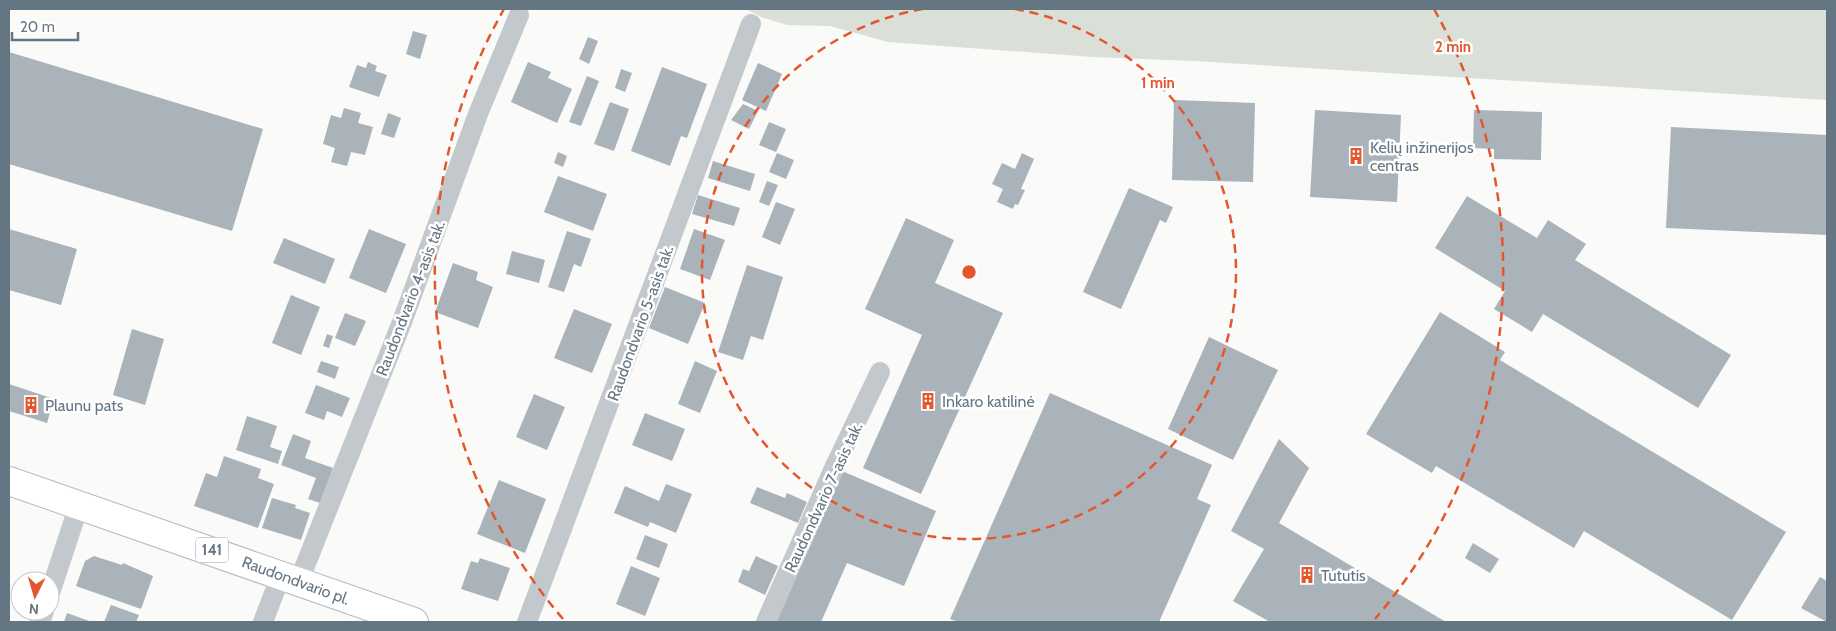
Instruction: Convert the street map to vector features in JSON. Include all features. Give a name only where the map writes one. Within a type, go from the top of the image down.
[{"type":"main road","name":"Raudondvario pl.","points":[[9,481],[414,622]]},
{"type":"street","name":"Raudondvario 4-asis tak.","points":[[263,622],[290,578],[402,322],[478,114],[519,15]]},
{"type":"street","name":"Raudondvario 5-asis tak.","points":[[526,622],[752,24]]},
{"type":"street","name":"Raudondvario 7-asis tak.","points":[[766,622],[835,466],[880,372]]},
{"type":"street","points":[[57,571],[79,505]]},
{"type":"shaded area","points":[[746,9],[1827,9],[1827,100],[1194,61],[1093,57],[888,42],[830,26],[787,25],[761,17]]},
{"type":"building","points":[[413,31],[427,35],[420,59],[406,54]]},
{"type":"building","points":[[588,37],[598,41],[589,64],[579,59]]},
{"type":"building","points":[[9,52],[263,129],[232,231],[9,164]]},
{"type":"building","points":[[368,62],[377,66],[375,71],[387,75],[379,97],[349,87],[357,65],[366,68]]},
{"type":"building","points":[[528,62],[551,72],[548,78],[572,89],[557,123],[511,102]]},
{"type":"building","points":[[758,63],[782,74],[766,111],[742,100]]},
{"type":"building","points":[[662,67],[707,84],[687,138],[681,136],[670,166],[631,151]]},
{"type":"building","points":[[621,69],[632,73],[625,92],[615,88]]},
{"type":"building","points":[[587,76],[599,81],[581,126],[569,122]]},
{"type":"building","points":[[1174,100],[1255,103],[1253,182],[1172,180]]},
{"type":"building","points":[[610,102],[629,109],[614,151],[594,144]]},
{"type":"building","points":[[743,104],[758,111],[749,129],[731,120]]},
{"type":"building","points":[[344,108],[361,113],[358,123],[373,127],[365,155],[351,152],[347,166],[331,162],[335,148],[323,144],[331,115],[341,118]]},
{"type":"building","name":"Kelių inžinerijos centras","points":[[1315,110],[1401,115],[1397,202],[1310,197]]},
{"type":"building","points":[[1474,110],[1542,112],[1541,160],[1494,159],[1494,149],[1473,148]]},
{"type":"building","points":[[388,113],[401,118],[394,138],[381,134]]},
{"type":"building","points":[[769,122],[786,129],[776,152],[759,145]]},
{"type":"building","points":[[1671,127],[1827,135],[1827,235],[1666,228]]},
{"type":"building","points":[[558,152],[567,156],[563,167],[554,163]]},
{"type":"building","points":[[777,153],[794,160],[786,179],[769,172]]},
{"type":"building","points":[[1022,153],[1034,159],[1021,189],[1025,190],[1018,205],[1015,204],[1013,209],[997,202],[1003,189],[992,184],[1002,163],[1015,169]]},
{"type":"building","points":[[713,161],[755,174],[750,191],[708,178]]},
{"type":"building","points":[[558,176],[607,194],[593,231],[544,212]]},
{"type":"building","points":[[767,181],[778,185],[769,206],[759,202]]},
{"type":"building","points":[[1129,188],[1173,207],[1166,223],[1160,220],[1121,309],[1083,292]]},
{"type":"building","points":[[698,195],[740,208],[734,226],[692,214]]},
{"type":"building","points":[[1467,196],[1537,238],[1548,220],[1586,244],[1575,260],[1731,355],[1698,408],[1543,314],[1532,332],[1494,309],[1505,291],[1435,248]]},
{"type":"building","points":[[776,202],[795,209],[780,245],[762,237]]},
{"type":"building","name":"Inkaro katilinė","points":[[906,218],[954,240],[935,283],[1003,313],[921,494],[863,468],[922,335],[865,309]]},
{"type":"building","points":[[9,229],[77,249],[61,305],[9,290]]},
{"type":"building","points":[[369,229],[406,244],[386,293],[349,278]]},
{"type":"building","points":[[694,229],[725,240],[710,280],[680,269]]},
{"type":"building","points":[[567,231],[591,239],[581,267],[574,264],[564,292],[548,287]]},
{"type":"building","points":[[284,238],[335,259],[325,284],[273,263]]},
{"type":"building","points":[[512,251],[545,260],[539,283],[506,274]]},
{"type":"building","points":[[453,263],[478,272],[476,280],[493,287],[478,328],[435,312]]},
{"type":"building","points":[[747,265],[783,277],[763,340],[751,336],[743,360],[718,352]]},
{"type":"building","points":[[665,287],[705,303],[688,344],[649,328]]},
{"type":"building","points":[[291,295],[320,307],[301,355],[272,343]]},
{"type":"building","points":[[574,309],[612,324],[592,373],[554,358]]},
{"type":"building","points":[[1440,312],[1505,352],[1500,360],[1786,532],[1732,620],[1584,531],[1574,548],[1436,466],[1432,473],[1366,434]]},
{"type":"building","points":[[345,313],[366,321],[355,346],[335,338]]},
{"type":"building","points":[[132,329],[164,339],[145,405],[113,395]]},
{"type":"building","points":[[327,334],[333,336],[329,348],[323,346]]},
{"type":"building","points":[[1209,337],[1278,370],[1233,460],[1168,429]]},
{"type":"building","points":[[321,361],[339,367],[335,379],[317,372]]},
{"type":"building","points":[[695,361],[717,371],[700,413],[678,404]]},
{"type":"building","name":"Plaunu pats","points":[[9,384],[54,399],[47,423],[9,411]]},
{"type":"building","points":[[316,385],[350,398],[342,417],[327,411],[324,420],[305,413]]},
{"type":"building","points":[[1050,393],[1212,465],[1197,499],[1211,505],[1159,622],[959,622],[950,619]]},
{"type":"building","points":[[534,394],[565,407],[547,450],[516,437]]},
{"type":"building","points":[[645,413],[685,429],[672,461],[632,445]]},
{"type":"building","points":[[247,416],[277,426],[270,447],[282,451],[278,464],[236,450]]},
{"type":"building","points":[[293,434],[311,441],[305,458],[333,468],[320,503],[308,499],[316,478],[281,465]]},
{"type":"building","name":"Tututis","points":[[1279,439],[1309,468],[1279,523],[1446,622],[1270,622],[1233,601],[1264,549],[1231,531]]},
{"type":"building","points":[[224,456],[261,469],[258,478],[274,484],[258,528],[194,506],[206,473],[217,477]]},
{"type":"building","points":[[842,471],[936,511],[904,586],[847,563],[821,622],[774,622]]},
{"type":"building","points":[[499,480],[546,499],[525,553],[477,534]]},
{"type":"building","points":[[666,484],[692,494],[676,533],[650,522],[648,527],[614,513],[625,486],[659,501]]},
{"type":"building","points":[[757,487],[785,498],[787,493],[807,502],[798,523],[750,503]]},
{"type":"building","points":[[272,498],[296,505],[295,508],[310,513],[301,540],[262,528]]},
{"type":"building","points":[[645,535],[668,544],[659,568],[636,559]]},
{"type":"building","points":[[1473,543],[1499,559],[1490,573],[1465,558]]},
{"type":"building","points":[[94,556],[122,565],[123,563],[153,576],[141,609],[76,586],[85,561]]},
{"type":"building","points":[[756,556],[778,566],[765,595],[738,582],[743,569],[749,571]]},
{"type":"building","points":[[480,558],[510,568],[498,601],[461,589],[471,561],[478,563]]},
{"type":"building","points":[[631,566],[660,578],[645,616],[616,604]]},
{"type":"building","points":[[1820,577],[1827,581],[1827,622],[1801,608]]},
{"type":"building","points":[[111,605],[139,615],[136,622],[104,622]]},
{"type":"building","points":[[67,613],[92,622],[64,622]]},
{"type":"place","name":"Kelių inžinerijos centras","points":[[1356,156]]},
{"type":"place","name":"Inkaro katilinė","points":[[928,401]]},
{"type":"place","name":"Plaunu pats","points":[[31,405]]},
{"type":"place","name":"Tututis","points":[[1307,575]]}]
